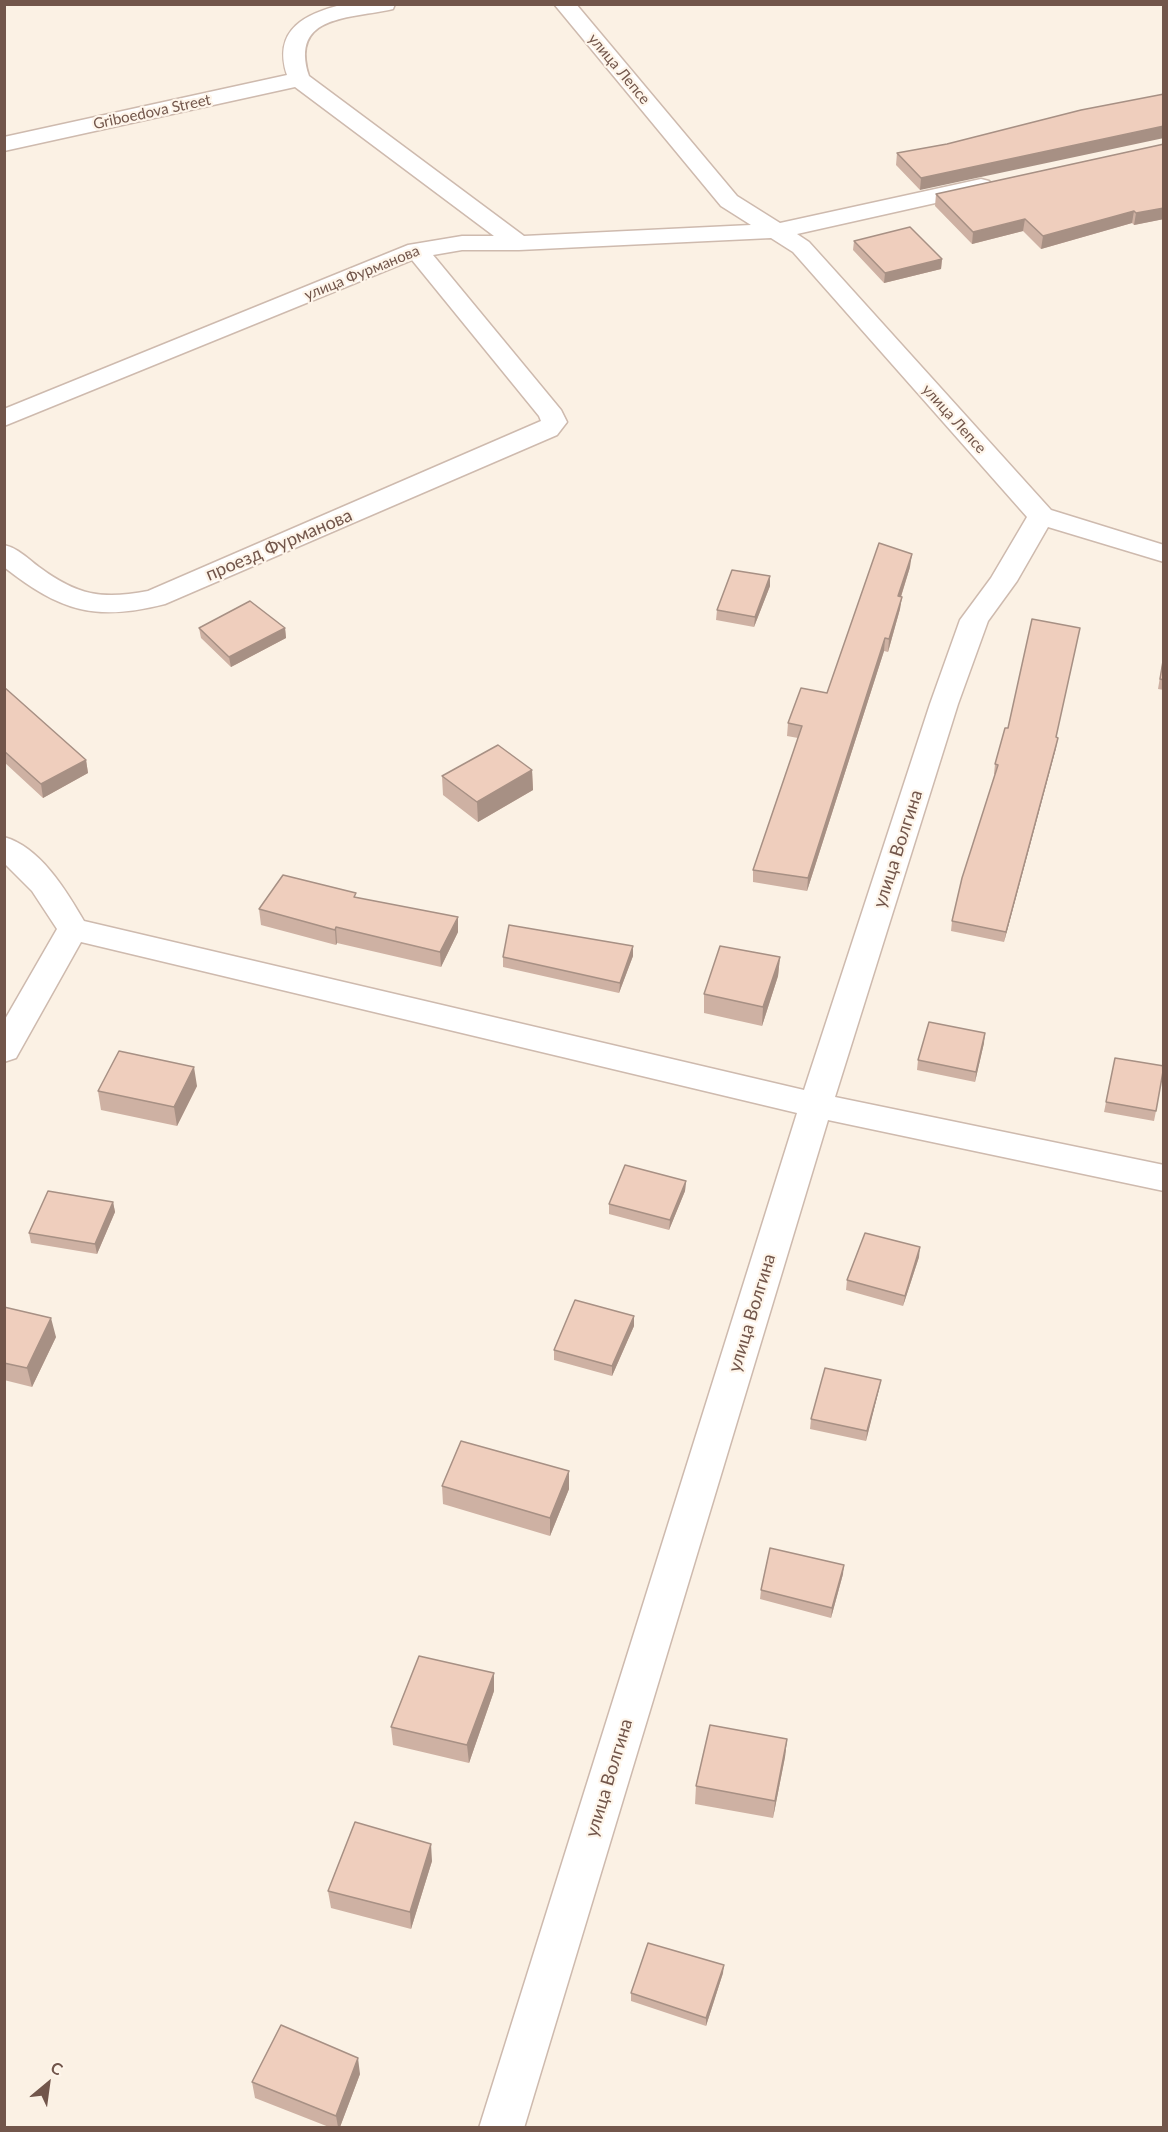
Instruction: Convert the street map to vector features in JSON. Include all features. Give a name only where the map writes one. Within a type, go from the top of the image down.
[{"type":"street","points":[[385,4],[332,14],[313,21],[299,31],[292,53],[299,79],[519,243]]},
{"type":"street","name":"улица Лепсе","points":[[564,4],[729,201],[801,247],[1041,516]]},
{"type":"street","name":"Griboedova Street","points":[[4,144],[299,79]]},
{"type":"street","points":[[778,231],[1000,182]]},
{"type":"street","name":"улица Фурманова","points":[[4,418],[416,250],[462,243],[519,243],[778,231]]},
{"type":"street","name":"проезд Фурманова","points":[[4,553],[47,587],[70,598],[97,604],[125,605],[166,594],[535,436],[554,422],[552,415],[416,250]]},
{"type":"street","points":[[1041,516],[1164,554]]},
{"type":"street","name":"улица Волгина","points":[[501,2127],[816,1105],[944,704],[974,620],[1003,581],[1041,516]]},
{"type":"street","points":[[4,847],[38,875],[57,900],[73,929],[816,1105],[1164,1178]]},
{"type":"street","points":[[4,1050],[73,929]]},
{"type":"building","points":[[1164,94],[1164,126],[921,178],[897,153],[947,144],[1081,110]]},
{"type":"building","points":[[1164,144],[1164,208],[1136,213],[1134,211],[1043,236],[1025,219],[973,232],[936,194]]},
{"type":"building","points":[[910,227],[942,259],[885,273],[854,241]]},
{"type":"building","points":[[879,543],[912,554],[898,596],[902,597],[889,639],[885,638],[808,878],[753,870],[802,726],[788,723],[801,688],[827,693]]},
{"type":"building","points":[[732,570],[770,576],[755,617],[717,610]]},
{"type":"building","points":[[250,601],[285,628],[229,657],[199,628]]},
{"type":"building","points":[[1032,619],[1080,628],[1056,737],[1058,738],[1006,932],[952,921],[962,878],[998,765],[995,764],[1005,728],[1008,728]]},
{"type":"building","points":[[1164,655],[1164,680],[1160,679]]},
{"type":"building","points":[[4,687],[86,760],[41,784],[4,751]]},
{"type":"building","points":[[498,745],[532,770],[477,802],[442,776]]},
{"type":"building","points":[[283,875],[356,893],[354,897],[458,917],[440,952],[336,927],[335,930],[259,909]]},
{"type":"building","points":[[509,925],[633,946],[620,983],[503,957]]},
{"type":"building","points":[[720,946],[780,957],[763,1007],[704,994]]},
{"type":"building","points":[[929,1022],[985,1033],[976,1072],[918,1060]]},
{"type":"building","points":[[119,1051],[194,1067],[174,1107],[98,1091]]},
{"type":"building","points":[[1115,1058],[1164,1066],[1156,1111],[1106,1102]]},
{"type":"building","points":[[625,1165],[686,1181],[670,1220],[609,1204]]},
{"type":"building","points":[[48,1191],[113,1202],[95,1244],[29,1233]]},
{"type":"building","points":[[865,1233],[920,1247],[905,1296],[847,1280]]},
{"type":"building","points":[[575,1300],[634,1316],[612,1366],[554,1350]]},
{"type":"building","points":[[4,1307],[51,1318],[27,1368],[4,1363]]},
{"type":"building","points":[[825,1368],[881,1380],[867,1431],[811,1419]]},
{"type":"building","points":[[461,1441],[569,1471],[550,1518],[442,1486]]},
{"type":"building","points":[[770,1548],[844,1565],[832,1608],[761,1590]]},
{"type":"building","points":[[419,1656],[494,1673],[467,1745],[391,1727]]},
{"type":"building","points":[[710,1725],[787,1739],[775,1801],[696,1786]]},
{"type":"building","points":[[355,1822],[431,1844],[410,1912],[328,1891]]},
{"type":"building","points":[[648,1943],[724,1965],[706,2018],[631,1993]]},
{"type":"building","points":[[281,2025],[358,2058],[336,2116],[252,2082]]}]
